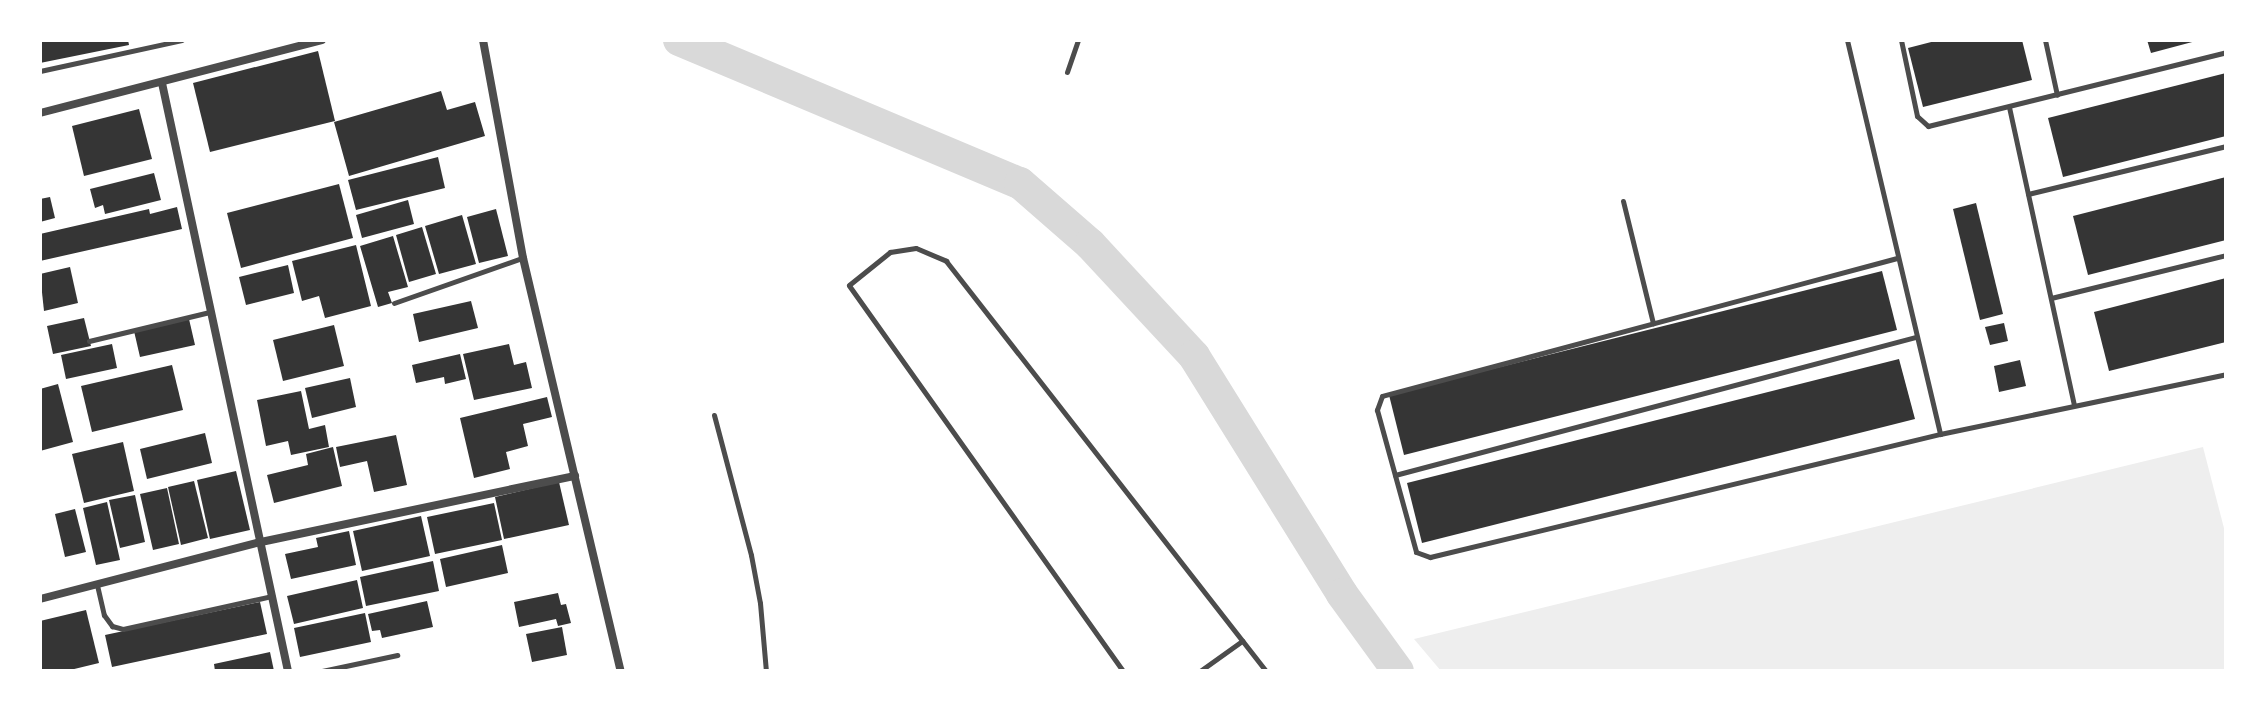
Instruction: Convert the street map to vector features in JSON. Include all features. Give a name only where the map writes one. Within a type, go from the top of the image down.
[{"type":"street","points":[[40,113],[322,40]]},
{"type":"street","points":[[483,40],[523,258],[621,671]]},
{"type":"street","points":[[162,83],[288,671]]},
{"type":"street","points":[[40,599],[261,542],[575,476]]},
{"type":"lane","points":[[40,71],[182,40]]},
{"type":"lane","points":[[1067,72],[1078,40]]},
{"type":"lane","points":[[1847,40],[1940,434]]},
{"type":"lane","points":[[1901,40],[1917,116],[1923,125],[1934,126],[2226,52]]},
{"type":"lane","points":[[2045,40],[2057,95]]},
{"type":"lane","points":[[2009,107],[2074,405]]},
{"type":"lane","points":[[2028,194],[2226,146]]},
{"type":"lane","points":[[1623,201],[1653,323]]},
{"type":"lane","points":[[1123,671],[849,285],[890,252],[916,248],[946,261],[1266,671]]},
{"type":"lane","points":[[2051,298],[2226,255]]},
{"type":"lane","points":[[394,303],[523,258]]},
{"type":"lane","points":[[1897,258],[1382,396],[1377,410],[1414,547],[1420,555],[1430,557],[1940,434],[2226,374]]},
{"type":"lane","points":[[89,341],[211,312]]},
{"type":"lane","points":[[1395,475],[1916,337]]},
{"type":"lane","points":[[714,415],[751,555],[760,603],[766,671]]},
{"type":"lane","points":[[97,584],[104,615],[112,626],[123,629],[272,596]]},
{"type":"lane","points":[[1200,671],[1242,641]]},
{"type":"lane","points":[[322,671],[397,655]]},
{"type":"shaded area","points":[[2203,447],[2226,536],[2226,671],[1441,671],[1414,639]]},
{"type":"building","points":[[40,40],[128,40],[129,45],[40,63]]},
{"type":"building","points":[[1939,40],[2022,40],[2032,80],[1923,107],[1908,48]]},
{"type":"building","points":[[2147,40],[2196,40],[2196,41],[2151,53]]},
{"type":"building","points":[[318,51],[335,121],[210,152],[193,83]]},
{"type":"building","points":[[2226,73],[2226,136],[2063,177],[2048,118]]},
{"type":"building","points":[[441,91],[447,110],[475,102],[485,136],[349,176],[334,122]]},
{"type":"building","points":[[139,109],[152,159],[84,176],[72,126]]},
{"type":"building","points":[[438,157],[445,188],[356,210],[348,180]]},
{"type":"building","points":[[154,173],[161,200],[105,214],[103,205],[95,208],[90,189]]},
{"type":"building","points":[[2226,177],[2226,240],[2088,275],[2073,216]]},
{"type":"building","points":[[339,184],[353,238],[241,268],[227,213]]},
{"type":"building","points":[[50,197],[55,218],[40,222],[40,199]]},
{"type":"building","points":[[408,200],[414,224],[362,238],[356,215]]},
{"type":"building","points":[[1976,203],[2003,314],[1980,320],[1953,209]]},
{"type":"building","points":[[177,207],[182,229],[40,261],[40,234],[149,209],[150,214]]},
{"type":"building","points":[[496,209],[508,256],[479,263],[467,217]]},
{"type":"building","points":[[462,215],[476,264],[439,274],[425,226]]},
{"type":"building","points":[[422,227],[436,274],[409,282],[396,235]]},
{"type":"building","points":[[393,236],[408,287],[388,292],[392,303],[378,307],[360,246]]},
{"type":"building","points":[[356,245],[371,306],[325,318],[319,296],[302,301],[292,261]]},
{"type":"building","points":[[288,265],[294,293],[246,305],[239,277]]},
{"type":"building","points":[[70,267],[78,303],[44,311],[40,274]]},
{"type":"building","points":[[1882,271],[1897,330],[1404,455],[1389,395]]},
{"type":"building","points":[[2226,278],[2226,342],[2109,371],[2094,312]]},
{"type":"building","points":[[471,301],[478,328],[419,342],[413,314]]},
{"type":"building","points":[[84,318],[91,346],[53,354],[47,326]]},
{"type":"building","points":[[189,319],[195,345],[140,357],[134,331]]},
{"type":"building","points":[[2004,323],[2008,341],[1990,345],[1985,327]]},
{"type":"building","points":[[334,325],[344,366],[283,381],[273,340]]},
{"type":"building","points":[[112,344],[117,368],[66,379],[61,355]]},
{"type":"building","points":[[509,344],[514,365],[526,362],[532,388],[474,400],[463,354]]},
{"type":"building","points":[[460,354],[466,379],[445,384],[444,377],[416,383],[412,365]]},
{"type":"building","points":[[1899,359],[1915,419],[1422,543],[1407,483]]},
{"type":"building","points":[[2020,360],[2026,386],[1999,392],[1994,366]]},
{"type":"building","points":[[172,365],[183,410],[92,432],[81,386]]},
{"type":"building","points":[[350,378],[356,407],[312,418],[305,388]]},
{"type":"building","points":[[58,384],[73,442],[40,451],[40,389]]},
{"type":"building","points":[[301,391],[309,429],[325,425],[329,447],[291,455],[288,441],[266,446],[257,400]]},
{"type":"building","points":[[547,397],[552,417],[523,424],[528,446],[506,452],[510,469],[474,478],[460,418]]},
{"type":"building","points":[[205,433],[212,463],[147,479],[140,449]]},
{"type":"building","points":[[396,435],[407,485],[374,492],[367,461],[340,467],[336,447]]},
{"type":"building","points":[[123,442],[134,491],[84,503],[72,454]]},
{"type":"building","points":[[333,447],[342,486],[274,503],[267,475],[308,465],[306,454]]},
{"type":"building","points":[[236,471],[250,530],[210,539],[197,480]]},
{"type":"building","points":[[194,481],[208,538],[181,545],[168,487]]},
{"type":"building","points":[[559,482],[569,525],[504,539],[495,497]]},
{"type":"building","points":[[167,488],[179,544],[153,550],[140,494]]},
{"type":"building","points":[[135,495],[145,542],[120,548],[109,500]]},
{"type":"building","points":[[107,502],[120,560],[96,565],[83,508]]},
{"type":"building","points":[[494,503],[502,540],[435,554],[427,517]]},
{"type":"building","points":[[75,509],[86,552],[65,557],[55,514]]},
{"type":"building","points":[[421,516],[430,556],[362,571],[353,531]]},
{"type":"building","points":[[349,531],[356,565],[291,579],[285,554],[318,547],[316,538]]},
{"type":"building","points":[[502,545],[508,573],[446,587],[440,559]]},
{"type":"building","points":[[433,561],[439,591],[366,606],[360,577]]},
{"type":"building","points":[[357,580],[363,608],[294,624],[287,596]]},
{"type":"building","points":[[558,593],[561,605],[566,604],[571,623],[558,626],[556,619],[519,627],[514,602]]},
{"type":"building","points":[[427,601],[433,627],[382,638],[380,630],[372,631],[368,614]]},
{"type":"building","points":[[260,602],[267,634],[112,667],[105,635]]},
{"type":"building","points":[[86,610],[99,663],[66,671],[40,671],[40,621]]},
{"type":"building","points":[[365,613],[371,642],[300,657],[294,628]]},
{"type":"building","points":[[562,627],[567,655],[532,662],[526,634]]},
{"type":"building","points":[[270,652],[274,671],[215,671],[214,664]]},
{"type":"waterway","points":[[679,40],[1020,183],[1090,244],[1194,356],[1342,594],[1398,671]]}]
